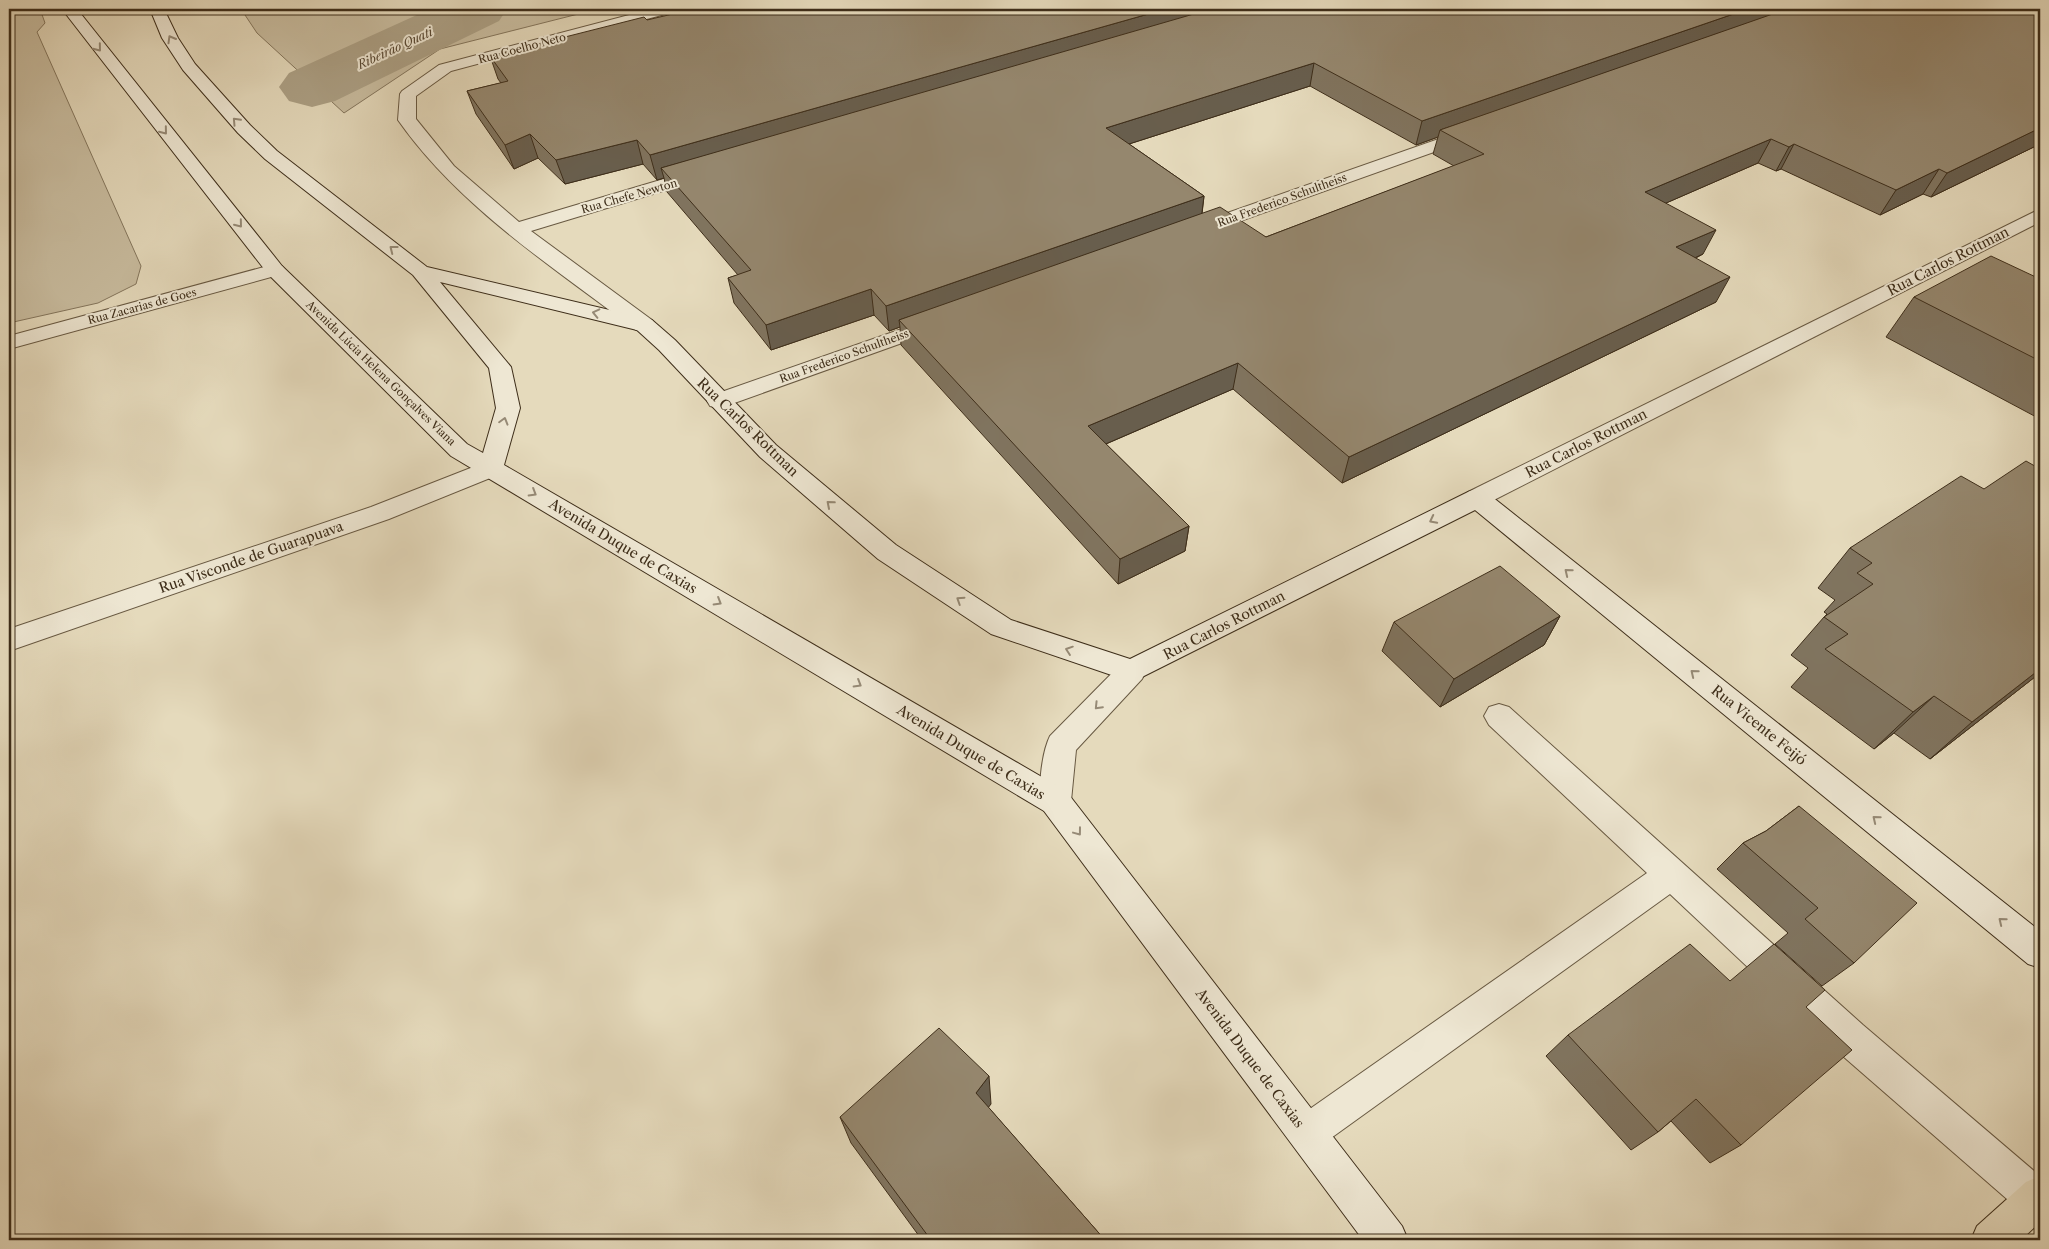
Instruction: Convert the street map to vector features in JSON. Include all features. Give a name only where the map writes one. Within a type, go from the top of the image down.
[{"type":"highway","points":[[1991,1240],[2038,1197]]},
{"type":"street","name":"Avenida Lúcia Helena Gonçalves Viana","points":[[69,9],[275,270],[459,450],[491,468]]},
{"type":"street","points":[[157,9],[170,38],[189,67],[244,129],[271,155],[420,271],[500,366],[508,408],[491,468]]},
{"type":"street","name":"Rua Coelho Neto","points":[[407,120],[408,94],[445,68],[668,9]]},
{"type":"street","name":"Rua Carlos Rottman","points":[[407,120],[448,170],[516,229],[644,325],[667,345],[718,401],[768,451],[886,552],[1001,627],[1132,671]]},
{"type":"street","name":"Rua Frederico Schultheiss","points":[[1179,236],[1489,126]]},
{"type":"street","name":"Rua Chefe Newton","points":[[516,229],[716,170]]},
{"type":"street","name":"Rua Carlos Rottman","points":[[1055,801],[1061,745],[1132,671],[2040,215]]},
{"type":"street","name":"Rua Zacarias de Goes","points":[[9,343],[275,270]]},
{"type":"street","points":[[420,271],[644,325]]},
{"type":"street","name":"Rua Frederico Schultheiss","points":[[718,401],[953,317]]},
{"type":"street","name":"Rua Visconde de Guarapuava","points":[[9,640],[380,513],[491,468]]},
{"type":"street","name":"Avenida Duque de Caxias","points":[[491,468],[1055,801],[1388,1240]]},
{"type":"street","name":"Rua Vicente Feijó","points":[[1477,498],[2040,952]]},
{"type":"street","points":[[1499,716],[1850,1038],[2038,1197]]},
{"type":"street","points":[[1307,1134],[1672,874]]},
{"type":"shaded area","points":[[9,9],[40,9],[45,23],[37,32],[141,266],[136,284],[98,303],[9,323]]},
{"type":"shaded area","points":[[241,9],[598,9],[440,49],[344,113],[257,33]]},
{"type":"building","points":[[694,9],[1166,9],[650,155],[637,140],[556,160],[530,134],[505,145],[467,91],[508,81],[490,56],[644,17],[647,20]]},
{"type":"building","points":[[1211,9],[1748,9],[1422,121],[1314,63],[1106,128],[1204,196],[886,306],[871,289],[766,325],[728,278],[751,270],[661,168]]},
{"type":"building","points":[[1787,9],[2040,9],[2040,128],[1947,173],[1939,169],[1896,190],[1794,144],[1789,147],[1771,139],[1645,192],[1716,230],[1676,247],[1730,277],[1349,457],[1238,363],[1088,426],[1189,526],[1120,559],[899,320],[1220,207],[1266,237],[1484,154],[1440,130]]},
{"type":"building","points":[[1991,256],[2040,279],[2040,361],[1914,297]]},
{"type":"building","points":[[2026,461],[2040,469],[2040,669],[1972,722],[1934,696],[1913,712],[1825,649],[1848,634],[1824,617],[1873,584],[1857,573],[1872,563],[1850,548],[1961,476],[1984,489]]},
{"type":"building","points":[[1500,566],[1560,616],[1454,679],[1394,622]]},
{"type":"building","points":[[1799,806],[1917,903],[1854,963],[1805,919],[1818,908],[1743,843],[1766,831]]},
{"type":"building","points":[[1690,944],[1730,981],[1774,944],[1825,990],[1806,1007],[1852,1050],[1741,1145],[1696,1099],[1658,1132],[1568,1035]]},
{"type":"building","points":[[939,1028],[989,1076],[976,1093],[1105,1240],[931,1240],[840,1117]]},
{"type":"waterway","name":"Ribeirão Quati","points":[[312,87],[478,9]]}]
